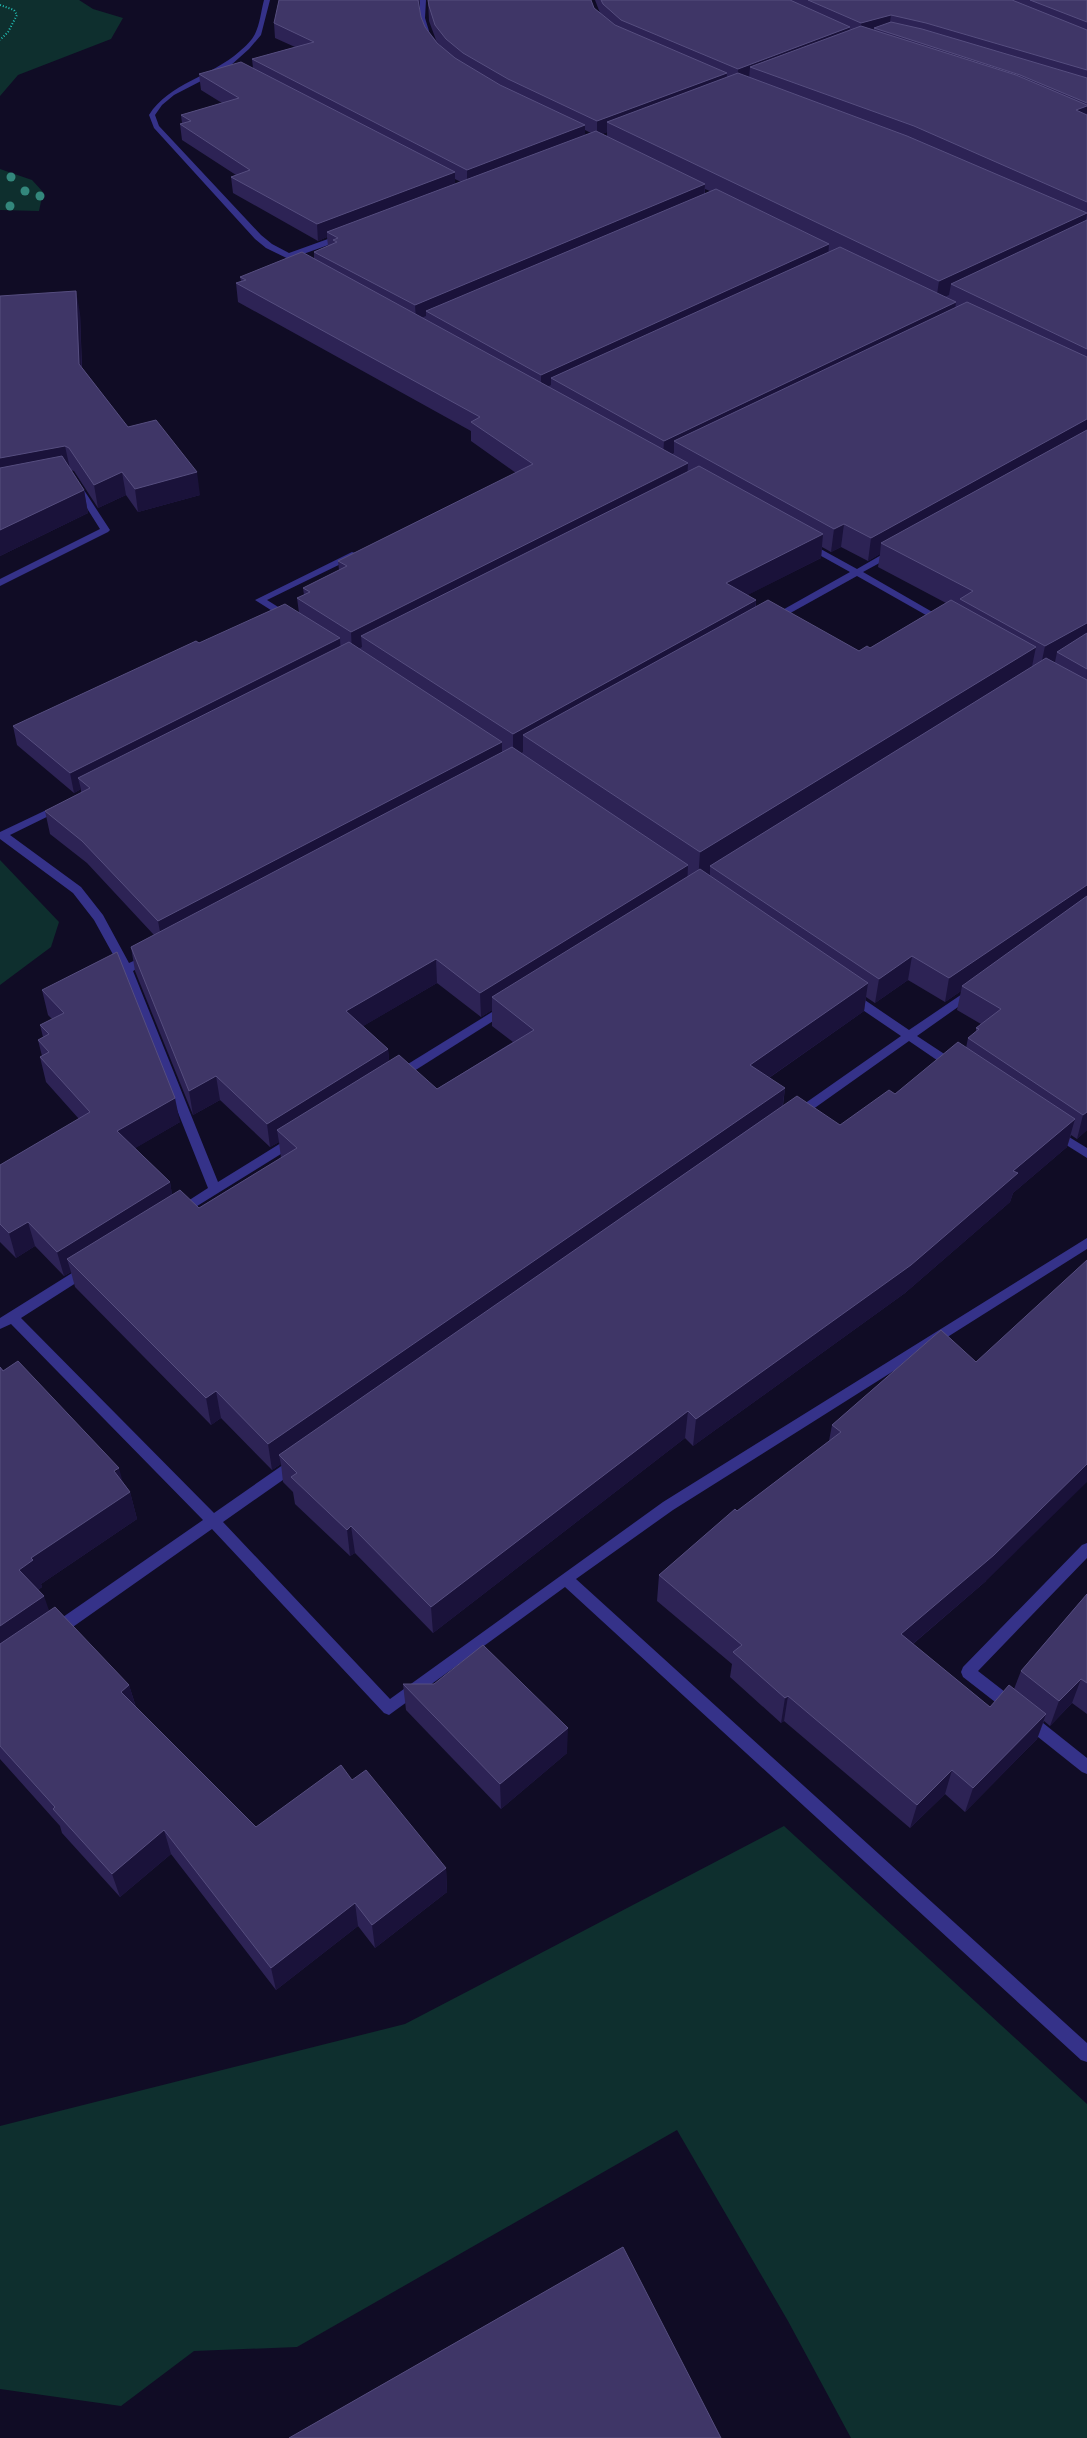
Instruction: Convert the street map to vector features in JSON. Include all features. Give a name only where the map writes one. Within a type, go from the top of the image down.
[{"type":"street","points":[[267,0],[258,35],[228,65],[172,94],[159,104],[152,115],[156,127],[258,238],[315,270]]},
{"type":"street","points":[[423,0],[422,18],[430,41],[435,48]]},
{"type":"street","points":[[228,65],[237,70]]},
{"type":"street","points":[[289,256],[345,235]]},
{"type":"street","points":[[0,583],[105,530],[69,474]]},
{"type":"street","points":[[798,540],[948,624]]},
{"type":"street","points":[[762,625],[898,548]]},
{"type":"street","points":[[300,624],[260,600],[364,549]]},
{"type":"street","points":[[73,800],[2,835],[77,890],[99,918],[127,969],[215,1190]]},
{"type":"street","points":[[127,969],[163,950]]},
{"type":"street","points":[[786,1122],[982,984]]},
{"type":"street","points":[[844,991],[966,1074]]},
{"type":"street","points":[[392,1079],[519,1000]]},
{"type":"street","points":[[1047,1127],[1087,1154]]},
{"type":"street","points":[[173,1216],[300,1137]]},
{"type":"street","points":[[97,1264],[6,1320],[213,1522],[389,1708],[668,1506],[1087,1243]]},
{"type":"street","points":[[41,1640],[303,1459]]},
{"type":"street","points":[[1087,1549],[968,1672],[1087,1767]]},
{"type":"street","points":[[566,1578],[1087,2054]]},
{"type":"path","points":[[0,5],[14,10],[17,15],[8,32],[0,40]]},
{"type":"green space","points":[[0,0],[79,0],[93,9],[123,18],[111,39],[18,75],[0,96]]},
{"type":"green space","points":[[0,169],[32,180],[43,192],[39,211],[0,210]]},
{"type":"green space","points":[[0,860],[59,922],[51,947],[0,985]]},
{"type":"green space","points":[[784,1826],[1087,2104],[1087,2438],[851,2438],[788,2321],[677,2130],[297,2347],[194,2351],[121,2406],[0,2389],[0,2126],[405,2024]]},
{"type":"building","points":[[279,0],[418,0],[425,27],[437,43],[455,58],[500,85],[585,125],[467,170],[252,59],[314,42],[274,23]]},
{"type":"building","points":[[428,0],[591,0],[594,8],[615,25],[727,73],[597,121],[508,79],[463,53],[446,39],[435,25]]},
{"type":"building","points":[[601,0],[790,0],[850,27],[738,69],[621,20]]},
{"type":"building","points":[[808,0],[1012,0],[1087,30],[1087,70],[926,23],[891,15],[861,23]]},
{"type":"building","points":[[1030,0],[1087,0],[1087,22]]},
{"type":"building","points":[[891,22],[922,29],[1087,78],[1087,103],[1020,75],[874,28]]},
{"type":"building","points":[[861,26],[1016,75],[1087,105],[1076,110],[1087,115],[1087,202],[914,126],[750,67]]},
{"type":"building","points":[[241,62],[455,172],[317,224],[231,177],[250,170],[180,124],[191,121],[181,115],[239,98],[199,74]]},
{"type":"building","points":[[738,73],[907,136],[1087,213],[939,281],[607,122]]},
{"type":"building","points":[[596,131],[705,184],[415,305],[314,252],[337,242],[333,240],[338,238],[327,232]]},
{"type":"building","points":[[716,189],[829,244],[541,375],[426,311]]},
{"type":"building","points":[[1087,220],[1087,349],[951,284]]},
{"type":"building","points":[[840,247],[956,302],[664,441],[551,378]]},
{"type":"building","points":[[302,252],[688,463],[351,632],[297,598],[310,592],[303,588],[347,566],[338,561],[533,464],[471,422],[480,417],[236,283],[246,280],[240,277]]},
{"type":"building","points":[[76,291],[79,364],[128,427],[156,420],[197,472],[135,489],[122,472],[94,485],[69,448],[65,446],[0,458],[0,296]]},
{"type":"building","points":[[967,302],[1087,357],[1087,419],[871,538],[844,524],[834,529],[674,441]]},
{"type":"building","points":[[1087,430],[1087,623],[1045,646],[960,599],[973,591],[881,543]]},
{"type":"building","points":[[62,456],[84,490],[0,530],[0,468]]},
{"type":"building","points":[[699,466],[823,534],[726,583],[756,600],[513,734],[361,636]]},
{"type":"building","points":[[768,600],[859,651],[867,646],[870,648],[951,600],[1036,647],[700,852],[523,735]]},
{"type":"building","points":[[285,604],[340,638],[70,773],[13,726],[196,641],[199,643]]},
{"type":"building","points":[[1087,633],[1087,669],[1057,652]]},
{"type":"building","points":[[349,642],[502,742],[158,921],[82,841],[45,811],[90,788],[78,778]]},
{"type":"building","points":[[1046,658],[1087,680],[1087,885],[949,978],[912,956],[879,979],[710,866]]},
{"type":"building","points":[[512,747],[688,865],[480,993],[436,959],[346,1011],[388,1049],[267,1124],[216,1076],[189,1091],[131,947]]},
{"type":"building","points":[[700,869],[868,983],[750,1065],[785,1088],[268,1444],[216,1391],[206,1398],[67,1259],[180,1190],[199,1208],[297,1148],[277,1130],[399,1055],[437,1089],[534,1030],[492,997]]},
{"type":"building","points":[[1087,896],[1087,1112],[1083,1115],[968,1038],[979,1029],[976,1028],[1001,1009],[962,986]]},
{"type":"building","points":[[117,952],[175,1098],[117,1131],[170,1182],[57,1252],[28,1222],[9,1233],[0,1224],[0,1165],[90,1112],[40,1057],[49,1052],[38,1040],[49,1034],[40,1025],[64,1013],[42,990]]},
{"type":"building","points":[[958,1042],[1075,1119],[1013,1171],[1018,1173],[911,1265],[696,1419],[688,1411],[431,1607],[351,1526],[347,1530],[291,1477],[297,1473],[279,1455],[797,1096],[840,1125],[889,1090],[895,1094]]},
{"type":"building","points":[[1087,1260],[1087,1464],[994,1555],[901,1634],[990,1707],[1009,1685],[1046,1714],[973,1788],[952,1770],[917,1805],[788,1696],[785,1698],[733,1652],[742,1645],[659,1575],[735,1509],[737,1511],[841,1432],[832,1425],[941,1330],[976,1362]]},
{"type":"building","points":[[18,1361],[119,1468],[114,1471],[130,1492],[31,1558],[33,1560],[19,1570],[44,1596],[0,1626],[0,1367],[3,1371]]},
{"type":"building","points":[[1087,1594],[1087,1683],[1081,1679],[1059,1701],[1021,1671]]},
{"type":"building","points":[[55,1607],[129,1685],[121,1692],[256,1827],[341,1765],[352,1780],[366,1770],[446,1868],[372,1925],[355,1903],[271,1968],[164,1830],[112,1874],[53,1809],[55,1807],[0,1746],[0,1644]]},
{"type":"building","points":[[483,1645],[568,1728],[500,1784],[403,1684],[434,1684]]},
{"type":"building","points":[[623,2247],[721,2438],[289,2438]]}]
